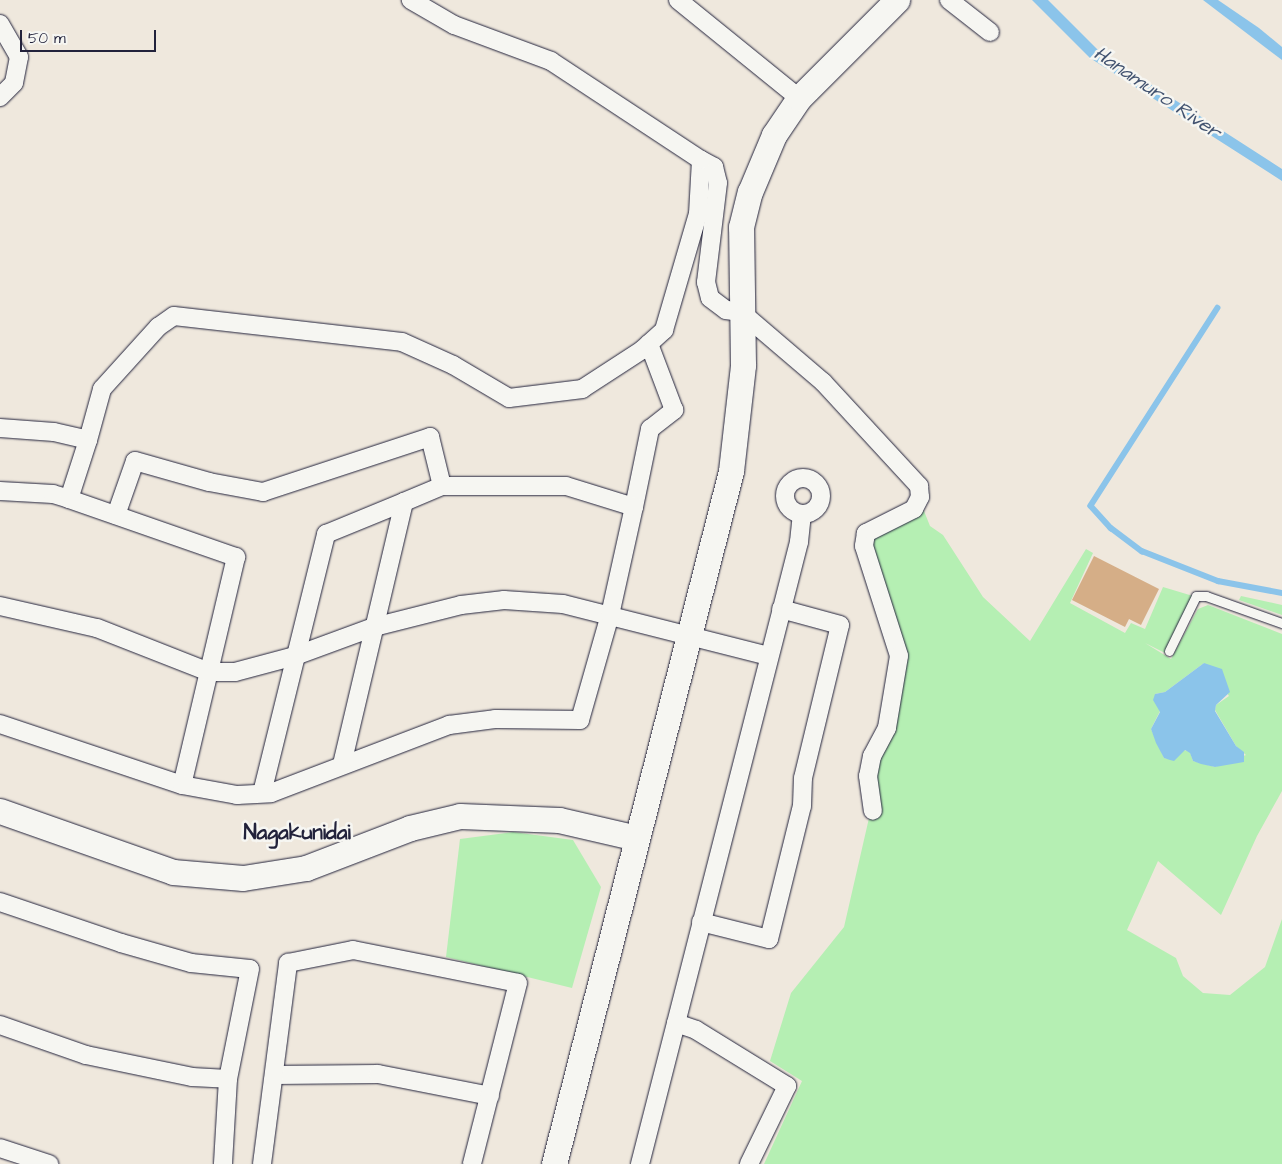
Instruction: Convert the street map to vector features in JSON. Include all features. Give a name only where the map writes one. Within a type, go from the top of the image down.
[{"type":"street","points":[[411,0],[454,25],[551,61],[714,167],[718,183],[706,282],[710,298],[726,310],[741,312],[823,382],[919,486],[920,497],[914,509],[866,533],[864,546],[899,656],[887,728],[872,756],[868,776],[873,811]]},
{"type":"street","points":[[678,0],[799,98]]},
{"type":"street","points":[[554,1164],[717,533],[739,419],[743,365],[741,226],[750,192],[774,135],[799,98],[897,0]]},
{"type":"street","points":[[949,0],[990,32]]},
{"type":"street","points":[[0,24],[7,31],[19,57],[14,83],[0,97]]},
{"type":"street","points":[[69,499],[102,389],[158,326],[174,316],[402,342],[453,365],[509,398],[582,388],[649,344],[664,330],[695,224],[701,160]]},
{"type":"street","points":[[0,724],[182,785],[237,794],[271,793],[448,725],[495,719],[580,720],[610,614],[650,429],[674,410],[649,344]]},
{"type":"street","points":[[0,428],[54,432],[88,440]]},
{"type":"street","points":[[116,515],[135,461],[209,482],[263,492],[430,436],[442,486]]},
{"type":"street","points":[[262,793],[326,534],[442,486],[566,486],[634,507]]},
{"type":"street","points":[[0,491],[53,494],[236,557],[182,785]]},
{"type":"street","points":[[342,765],[404,502]]},
{"type":"street","points":[[640,1164],[768,656],[799,542],[802,514]]},
{"type":"street","points":[[0,606],[97,628],[208,672],[235,672],[295,656],[374,627],[461,605],[504,600],[563,604],[610,614],[690,637],[768,656]]},
{"type":"street","points":[[701,922],[770,938],[802,806],[802,778],[840,625],[781,609]]},
{"type":"street","points":[[0,811],[173,872],[243,878],[306,868],[410,828],[460,816],[559,820],[637,838]]},
{"type":"street","points":[[0,902],[121,943],[191,963],[250,969],[228,1079],[224,1164]]},
{"type":"street","points":[[262,1164],[288,963],[353,950],[518,983],[472,1164]]},
{"type":"street","points":[[676,1023],[696,1030],[787,1086],[749,1164]]},
{"type":"street","points":[[0,1025],[86,1055],[192,1077],[228,1079]]},
{"type":"street","points":[[274,1075],[378,1074],[490,1096]]},
{"type":"street","points":[[0,1148],[39,1162]]},
{"type":"lane","points":[[1169,651],[1196,596],[1206,596],[1282,623]]},
{"type":"green space","points":[[920,501],[930,526],[943,535],[983,597],[1030,641],[1086,549],[1093,553],[1070,603],[1125,633],[1131,623],[1145,629],[1163,587],[1193,596],[1165,653],[1145,643],[1171,659],[1198,609],[1208,605],[1282,634],[1282,791],[1257,836],[1221,915],[1158,861],[1127,930],[1176,958],[1183,976],[1203,993],[1230,995],[1265,967],[1282,919],[1282,1164],[764,1164],[802,1081],[770,1061],[791,993],[844,927],[869,818],[881,806],[871,782],[902,658],[868,542]],"holes":[[[1204,663],[1229,696],[1216,705],[1215,710],[1236,746],[1246,755],[1215,767],[1193,761],[1190,752],[1184,750],[1174,760],[1164,758],[1151,729],[1160,711],[1155,694],[1165,692]]]},
{"type":"green space","points":[[1241,596],[1282,605],[1282,615],[1239,600]]},
{"type":"green space","points":[[513,832],[573,840],[601,887],[572,988],[446,957],[460,839]]},
{"type":"water","name":"Hanamuro River","points":[[1032,0],[1048,0],[1099,51],[1282,169],[1282,181],[1090,58]]},
{"type":"water","points":[[1203,0],[1218,0],[1259,28],[1282,47],[1282,60]]},
{"type":"water","points":[[1204,663],[1222,669],[1230,692],[1216,705],[1215,711],[1236,746],[1244,752],[1244,762],[1215,767],[1193,761],[1190,753],[1185,750],[1174,761],[1164,758],[1156,743],[1151,729],[1160,712],[1153,700],[1155,694],[1165,692]]},
{"type":"building","points":[[1094,556],[1159,589],[1141,625],[1129,619],[1125,627],[1072,600]]},
{"type":"waterway","points":[[1218,308],[1091,506],[1111,528],[1142,551],[1218,581],[1282,593]]},
{"type":"district","name":"Nagakunidai","points":[[297,833]]}]
